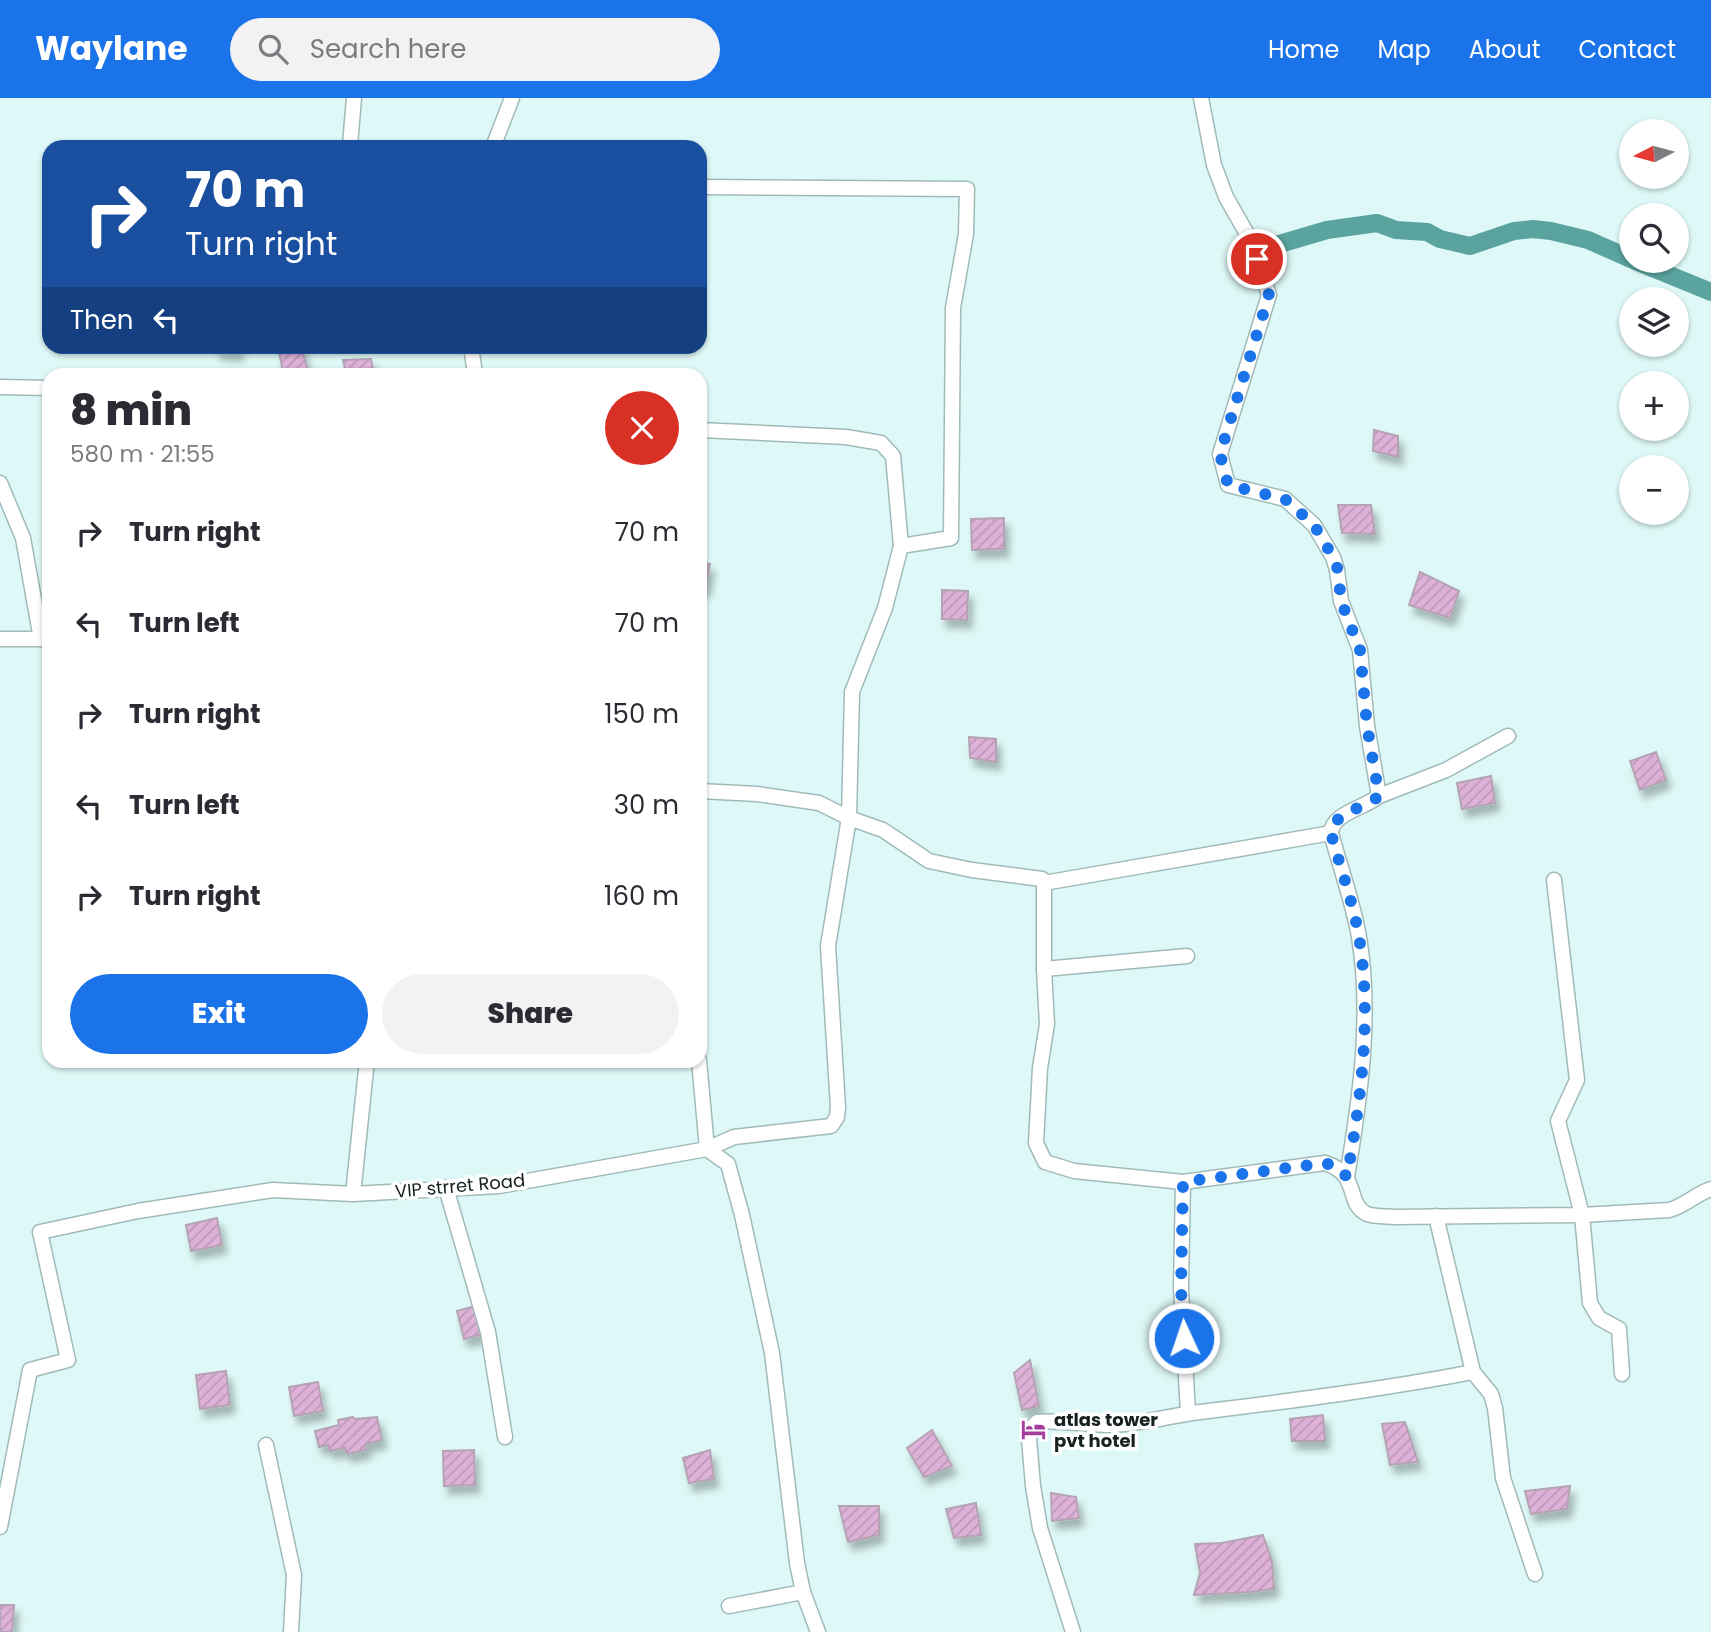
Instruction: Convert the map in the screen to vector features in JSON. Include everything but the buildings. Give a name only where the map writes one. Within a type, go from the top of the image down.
[{"type":"street","points":[[350,140],[354,98]]},
{"type":"street","points":[[496,140],[512,98]]},
{"type":"street","points":[[1201,98],[1214,165],[1226,197],[1251,241],[1269,295],[1220,454],[1228,485],[1285,499],[1314,525],[1333,557],[1338,570],[1341,601],[1360,650],[1367,726],[1379,796]]},
{"type":"street","points":[[707,187],[967,189],[966,234],[953,308],[951,538],[901,546],[892,456],[881,443],[846,437],[707,430]]},
{"type":"street","points":[[0,387],[42,388]]},
{"type":"street","points":[[0,483],[23,538],[42,625]]},
{"type":"street","name":"VIP strret Road","points":[[0,1527],[30,1370],[68,1360],[40,1232],[138,1211],[273,1190],[353,1194],[499,1186],[707,1149],[734,1137],[831,1126],[837,1117],[838,1088],[828,946],[849,818],[852,692],[885,608],[901,546]]},
{"type":"street","points":[[0,639],[42,639]]},
{"type":"street","points":[[1347,1177],[1361,1094],[1364,987],[1359,936],[1331,833],[1332,825],[1337,819],[1370,804],[1379,796],[1446,770],[1508,736]]},
{"type":"street","points":[[707,791],[757,794],[819,803],[849,818],[883,830],[929,860],[972,870],[1042,879],[1048,1024],[1040,1068],[1036,1143],[1045,1161],[1074,1171],[1183,1182],[1325,1163],[1338,1167],[1347,1177],[1357,1205],[1366,1213],[1396,1217],[1582,1215],[1669,1210],[1679,1208],[1711,1189]]},
{"type":"street","points":[[1044,883],[1331,833]]},
{"type":"street","points":[[1554,880],[1577,1080],[1558,1121],[1582,1215],[1590,1303],[1599,1318],[1619,1329],[1622,1374]]},
{"type":"street","points":[[1044,969],[1187,956]]},
{"type":"street","points":[[353,1194],[366,1068]]},
{"type":"street","points":[[700,1068],[707,1149],[728,1164],[772,1353],[791,1517],[803,1592],[818,1632]]},
{"type":"street","points":[[1183,1182],[1181,1289],[1188,1413]]},
{"type":"street","points":[[446,1188],[488,1332],[505,1437]]},
{"type":"street","points":[[1436,1216],[1473,1372],[1491,1394],[1503,1478],[1535,1574]]},
{"type":"street","points":[[1073,1632],[1040,1528],[1029,1439],[1031,1428],[1037,1422],[1057,1420],[1112,1424],[1383,1389],[1473,1372]]},
{"type":"street","points":[[266,1445],[294,1575],[291,1632]]},
{"type":"street","points":[[729,1606],[803,1592]]},
{"type":"waterway","points":[[1251,241],[1267,251],[1276,245],[1327,230],[1377,223],[1396,230],[1427,232],[1440,239],[1470,246],[1514,231],[1551,231],[1588,240],[1619,254]]},
{"type":"waterway","points":[[1664,273],[1711,292]]},
{"type":"place","name":"atlas tower pvt hotel","points":[[1034,1430]]},
{"type":"route","points":[[1184,1338],[1181,1289],[1183,1182],[1325,1163],[1338,1167],[1347,1177],[1361,1094],[1364,987],[1359,936],[1331,833],[1332,825],[1337,819],[1370,804],[1379,796],[1367,726],[1360,650],[1341,601],[1338,570],[1314,525],[1285,499],[1228,485],[1220,454],[1269,295],[1257,259]]}]
